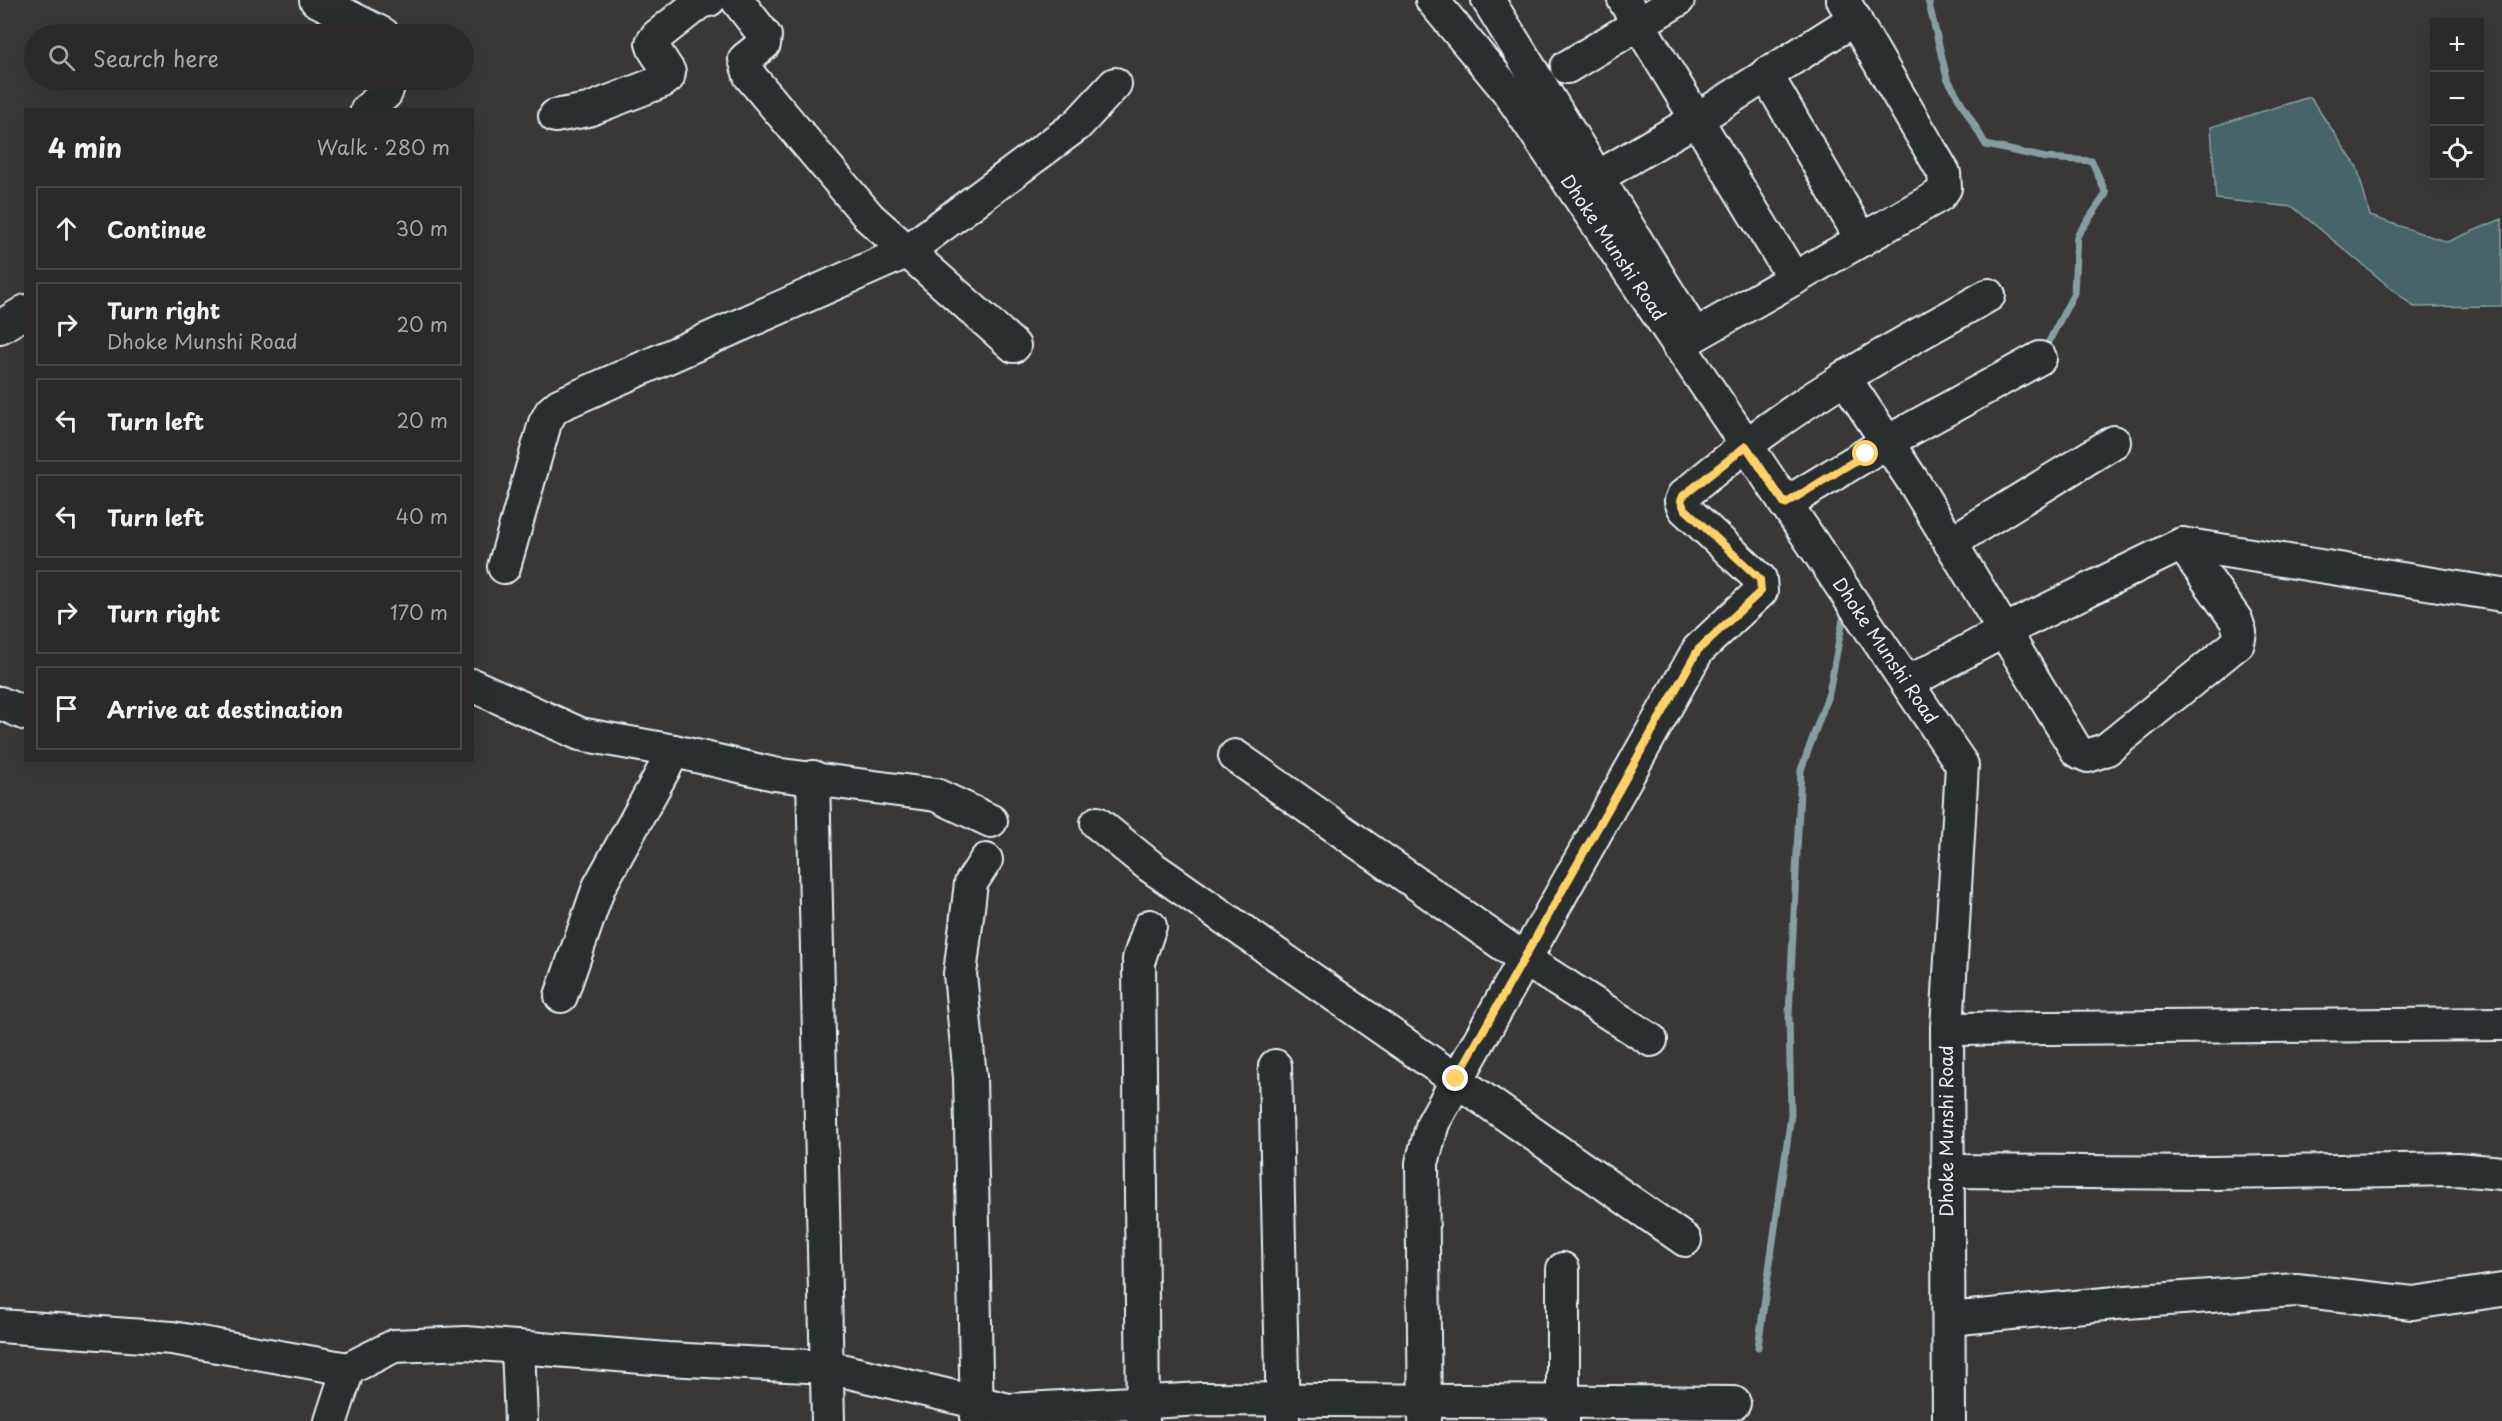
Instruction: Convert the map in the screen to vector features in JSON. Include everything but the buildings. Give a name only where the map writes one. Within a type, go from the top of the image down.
[{"type":"street","points":[[316,0],[363,24]]},
{"type":"street","points":[[555,116],[588,110],[663,81],[668,77],[669,72],[652,43],[657,36],[700,2],[709,0]]},
{"type":"street","points":[[737,0],[765,36],[764,44],[745,59],[750,76],[870,218],[1014,346]]},
{"type":"street","name":"Dhoke Munshi Road","points":[[1432,0],[1507,90],[1687,340],[1746,446],[1962,765],[1947,1029],[1949,1421]]},
{"type":"street","points":[[1488,0],[1598,177],[1687,340],[1940,195],[1945,188],[1944,173],[1849,9],[1766,75],[1598,177]]},
{"type":"street","points":[[1567,67],[1631,11],[1678,0]]},
{"type":"street","points":[[1631,11],[1794,279]]},
{"type":"street","points":[[1766,75],[1862,240]]},
{"type":"street","points":[[504,567],[545,423],[551,412],[560,405],[906,252],[1077,125],[1115,84]]},
{"type":"street","points":[[369,108],[387,90]]},
{"type":"street","points":[[1425,1411],[1422,1163],[1433,1123],[1698,650],[1761,591],[1760,579],[1684,508],[1681,501],[1683,496],[1746,446],[1844,377],[1989,295]]},
{"type":"street","points":[[0,327],[24,313]]},
{"type":"street","points":[[1785,504],[1887,442],[2040,358]]},
{"type":"street","points":[[1844,377],[1950,543],[2077,752],[2088,756],[2107,749],[2238,643],[2240,632],[2236,620],[2182,544]]},
{"type":"street","points":[[1950,543],[2114,442]]},
{"type":"street","points":[[1907,683],[2004,631],[2182,544],[2502,596]]},
{"type":"street","points":[[474,687],[580,734],[674,751],[774,774],[813,777],[936,795],[991,821]]},
{"type":"street","points":[[0,703],[24,713]]},
{"type":"street","points":[[561,996],[598,887],[674,751]]},
{"type":"street","points":[[1235,756],[1524,959],[1651,1040]]},
{"type":"street","points":[[813,777],[828,1421]]},
{"type":"street","points":[[1097,823],[1150,866],[1685,1240]]},
{"type":"street","points":[[977,1412],[970,1077],[960,974],[971,884],[986,860]]},
{"type":"street","points":[[1142,1412],[1139,959],[1150,926]]},
{"type":"street","points":[[1947,1029],[2502,1024]]},
{"type":"street","points":[[1275,1066],[1283,1410]]},
{"type":"street","points":[[1948,1172],[2212,1173],[2457,1169],[2502,1173]]},
{"type":"street","points":[[1563,1269],[1563,1412]]},
{"type":"street","points":[[1948,1319],[2126,1302],[2296,1290],[2413,1303],[2502,1290]]},
{"type":"street","points":[[0,1326],[172,1338],[348,1370],[394,1346],[466,1343],[667,1359],[828,1367],[977,1412],[1009,1410],[1142,1412],[1202,1399],[1283,1410],[1672,1412],[1734,1404]]},
{"type":"street","points":[[518,1347],[521,1421]]},
{"type":"street","points":[[332,1421],[348,1370]]},
{"type":"water","points":[[2310,97],[2357,167],[2370,216],[2447,242],[2502,219],[2502,306],[2414,307],[2293,207],[2216,199],[2211,127]]},
{"type":"waterway","points":[[1928,0],[1947,78],[1986,145],[2046,158],[2092,161],[2106,194],[2077,236],[2074,293],[2044,351]]},
{"type":"waterway","points":[[1758,1347],[1791,1115],[1789,1015],[1801,770],[1829,693],[1844,614],[1842,611]]},
{"type":"route","points":[[1456,1079],[1698,650],[1761,591],[1760,579],[1684,508],[1681,501],[1683,496],[1746,446],[1785,504],[1866,454]]}]
